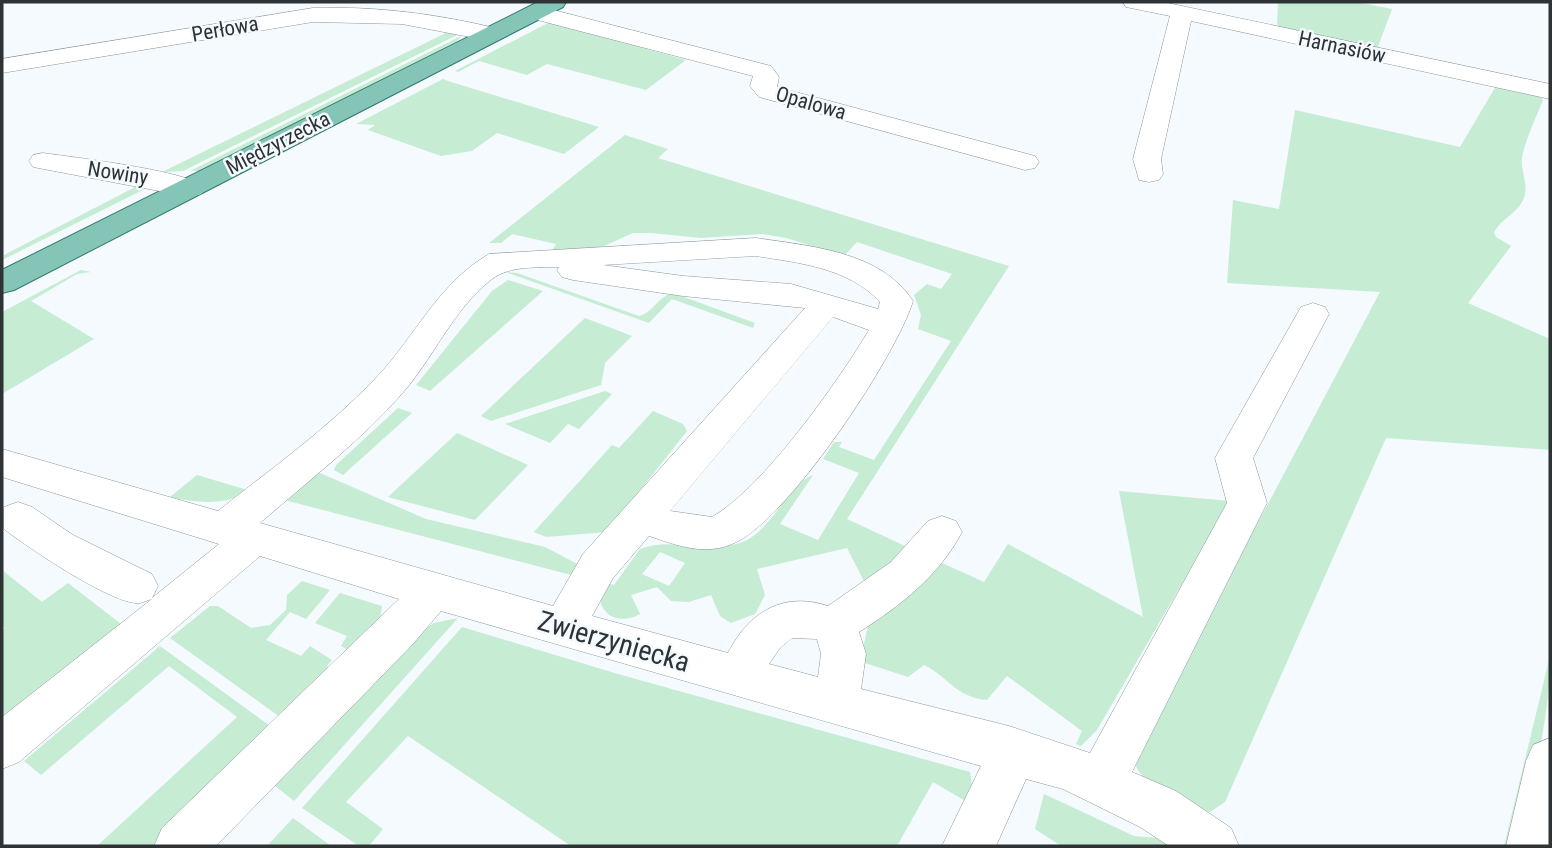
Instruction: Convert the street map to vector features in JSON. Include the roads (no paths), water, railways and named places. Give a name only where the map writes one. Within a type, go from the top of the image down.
[{"type":"main road","name":"Międzyrzecka","points":[[2,283],[545,7]]},
{"type":"street","name":"Harnasiów","points":[[1134,2],[1550,92]]},
{"type":"street","name":"Perłowa","points":[[2,66],[286,18],[326,7],[462,26],[491,34]]},
{"type":"street","name":"Opalowa","points":[[545,7],[762,71],[767,77],[762,86],[768,92],[1025,162]]},
{"type":"street","points":[[1149,174],[1147,159],[1182,12]]},
{"type":"street","name":"Nowiny","points":[[43,161],[167,181],[191,188]]},
{"type":"street","points":[[2,746],[223,566],[240,533],[386,389],[412,358],[439,316],[485,268],[515,259],[756,247],[793,252],[823,260],[886,287],[897,301],[889,325],[873,356],[823,424],[741,521],[721,532],[700,533],[642,517]]},
{"type":"street","points":[[515,259],[615,279],[791,294],[827,303],[889,325]]},
{"type":"street","points":[[564,627],[588,579],[827,303]]},
{"type":"street","points":[[1101,781],[1247,503],[1247,493],[1234,468],[1234,458],[1313,314]]},
{"type":"street","name":"Zwierzyniecka","points":[[2,463],[432,590],[1009,750],[1101,781],[1158,809],[1213,846]]},
{"type":"street","points":[[61,482],[10,524],[137,586]]},
{"type":"street","points":[[832,626],[913,570],[942,532]]},
{"type":"street","points":[[180,846],[396,632],[432,590]]},
{"type":"street","points":[[740,676],[757,643],[780,621],[796,617],[813,618],[832,626],[842,638],[845,653],[835,703]]},
{"type":"street","points":[[968,846],[995,796],[1005,771],[1009,750]]},
{"type":"street","points":[[1532,846],[1550,761]]}]
